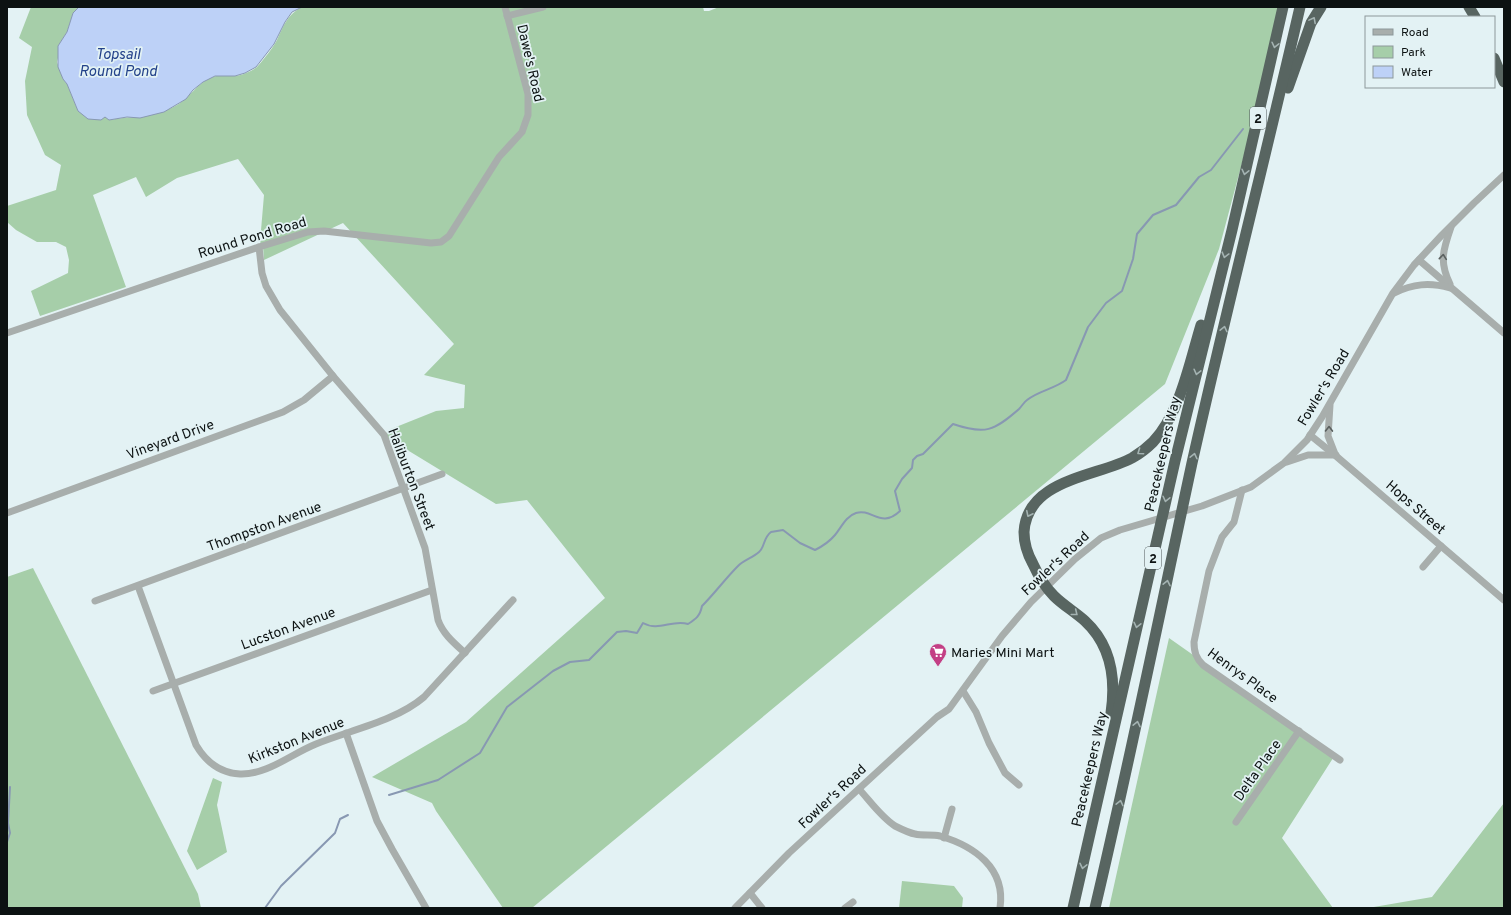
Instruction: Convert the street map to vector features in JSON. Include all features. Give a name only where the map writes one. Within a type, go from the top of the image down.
[{"type":"highway","name":"Peacekeepers Way","points":[[1074,908],[1173,468],[1232,230],[1283,7]]},
{"type":"highway","name":"2","points":[[1096,908],[1193,463],[1247,231],[1271,136],[1300,7]]},
{"type":"highway","points":[[1271,136],[1311,23],[1321,7]]},
{"type":"highway","points":[[1469,7],[1474,16]]},
{"type":"highway","points":[[1495,60],[1504,82]]},
{"type":"highway","points":[[1089,837],[1113,699],[1114,685],[1111,669],[1107,654],[1094,630],[1054,597],[1046,587],[1031,560],[1026,546],[1024,533],[1026,521],[1030,510],[1038,499],[1050,490],[1078,477],[1132,458],[1153,442],[1164,429],[1179,397],[1203,319],[1219,280]]},
{"type":"highway","points":[[1102,908],[1111,841]]},
{"type":"street","name":"Dawe's Road","points":[[505,7],[528,94],[529,105],[526,124]]},
{"type":"street","points":[[507,16],[544,7]]},
{"type":"street","name":"Round Pond Road","points":[[7,333],[259,247],[308,232],[324,231],[420,242],[441,242],[448,236],[499,157],[520,136],[526,124]]},
{"type":"street","name":"Fowler's Road","points":[[735,908],[789,853],[937,717],[949,709],[1002,636],[1046,587],[1101,538],[1120,530],[1202,506],[1251,487],[1284,463],[1310,435],[1322,418],[1393,293],[1419,260],[1452,225],[1504,175]]},
{"type":"street","points":[[1452,225],[1442,258],[1444,269],[1452,288]]},
{"type":"street","name":"Haliburton Street","points":[[259,247],[262,273],[266,286],[272,297],[291,325],[384,435],[424,548],[436,614],[440,626],[448,637],[465,652]]},
{"type":"street","points":[[1419,260],[1504,333]]},
{"type":"street","points":[[1393,293],[1416,284],[1437,284],[1452,288]]},
{"type":"street","name":"Vineyard Drive","points":[[7,513],[283,412],[304,400],[333,376]]},
{"type":"street","points":[[1284,463],[1308,455],[1336,456],[1328,436],[1331,402]]},
{"type":"street","name":"Hops Street","points":[[1310,435],[1504,600]]},
{"type":"street","name":"Thompston Avenue","points":[[94,602],[442,474]]},
{"type":"street","name":"Henrys Place","points":[[1242,490],[1234,522],[1222,537],[1209,571],[1196,633],[1194,650],[1196,658],[1203,665],[1340,760]]},
{"type":"street","points":[[1423,567],[1441,546]]},
{"type":"street","name":"Kirkston Avenue","points":[[138,586],[192,735],[202,755],[214,766],[228,772],[239,774],[249,774],[260,771],[315,744],[401,713],[413,706],[424,697],[513,600]]},
{"type":"street","name":"Lucston Avenue","points":[[153,691],[432,590]]},
{"type":"street","points":[[963,691],[976,712],[989,743],[1005,773],[1019,785]]},
{"type":"street","name":"Delta Place","points":[[1236,822],[1299,732]]},
{"type":"street","points":[[346,733],[378,821],[392,850],[426,908]]},
{"type":"street","points":[[859,789],[877,810],[895,826],[915,834],[938,836],[959,843],[980,855],[996,875],[1002,897],[1000,908]]},
{"type":"street","points":[[944,838],[952,809]]},
{"type":"street","points":[[750,893],[762,908]]},
{"type":"street","points":[[845,908],[853,902]]},
{"type":"green space","points":[[31,7],[79,7],[73,13],[67,32],[58,46],[59,54],[57,62],[78,111],[105,116],[109,120],[160,113],[182,102],[210,78],[220,75],[237,76],[252,70],[257,67],[277,40],[289,17],[302,7],[703,7],[704,11],[709,11],[719,7],[1278,7],[1254,118],[1219,249],[1165,384],[532,908],[503,908],[432,803],[372,777],[466,722],[605,598],[527,500],[496,504],[381,434],[385,434],[391,429],[436,411],[464,408],[465,385],[424,375],[454,344],[343,223],[264,260],[263,246],[260,242],[264,195],[238,159],[177,178],[146,197],[136,177],[93,195],[126,287],[40,316],[31,291],[68,273],[69,260],[66,247],[56,242],[37,242],[16,230],[7,222],[7,206],[56,190],[61,165],[45,155],[27,115],[25,81],[32,47],[19,38]]},
{"type":"green space","points":[[33,568],[198,894],[201,908],[7,908],[7,577]]},
{"type":"green space","points":[[1169,638],[1335,755],[1282,838],[1333,908],[1109,908]]},
{"type":"green space","points":[[213,778],[222,782],[217,805],[227,852],[197,870],[187,851]]},
{"type":"green space","points":[[1504,803],[1504,908],[1368,908],[1432,897]]},
{"type":"green space","points":[[902,881],[954,886],[963,898],[962,908],[899,908]]},
{"type":"water","name":"Topsail Round Pond","points":[[79,7],[302,7],[292,12],[274,44],[256,67],[235,76],[215,76],[203,82],[193,90],[186,99],[164,112],[140,118],[127,117],[109,120],[105,117],[101,120],[88,119],[78,111],[58,67],[58,46],[67,32],[73,13]]},
{"type":"waterway","points":[[389,795],[438,780],[480,753],[507,707],[553,671],[570,662],[589,660],[617,632],[626,631],[637,633],[643,623],[660,626],[676,623],[688,624],[691,622],[699,615],[702,606],[738,566],[761,550],[768,534],[771,532],[783,530],[800,543],[815,550],[833,537],[847,519],[856,513],[862,512],[877,517],[887,518],[900,511],[895,491],[902,479],[912,468],[913,460],[917,456],[923,454],[953,424],[973,429],[989,429],[1003,422],[1031,397],[1066,380],[1088,327],[1106,303],[1122,291],[1133,259],[1137,234],[1153,215],[1176,205],[1199,177],[1211,170],[1243,129]]},
{"type":"waterway","points":[[7,842],[10,833],[8,823],[10,787]]},
{"type":"waterway","points":[[265,908],[281,886],[335,833],[340,819],[348,815]]},
{"type":"place","name":"Maries Mini Mart","points":[[938,667]]}]
